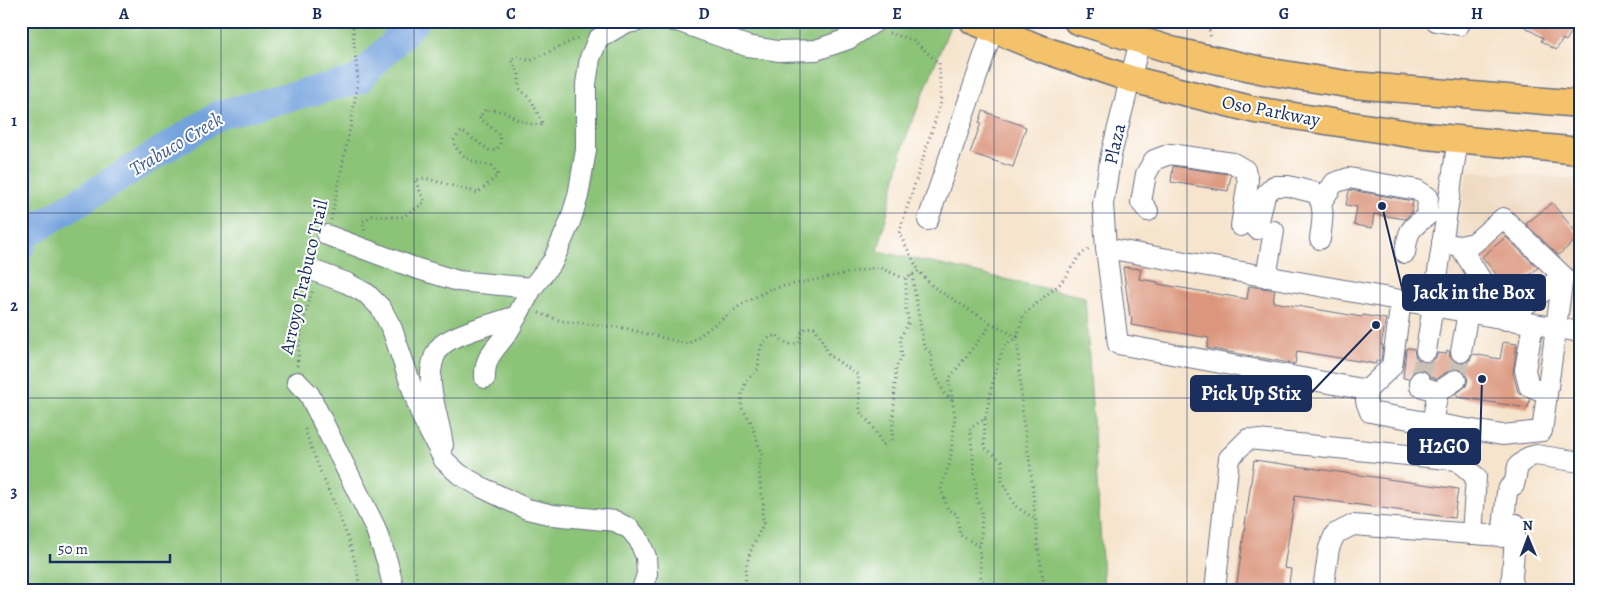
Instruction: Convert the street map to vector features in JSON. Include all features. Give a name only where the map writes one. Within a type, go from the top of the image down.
[{"type":"main road","name":"Oso Parkway","points":[[1077,21],[1140,41],[1207,59],[1265,71],[1354,85],[1577,102]]},
{"type":"main road","name":"Oso Parkway","points":[[983,25],[1040,48],[1131,79],[1255,110],[1458,140],[1580,151]]},
{"type":"street","points":[[485,378],[484,372],[488,357],[509,331],[532,288],[553,261],[570,222],[578,196],[586,150],[586,84],[590,58],[598,39],[623,24],[638,21]]},
{"type":"street","points":[[674,21],[747,46],[778,51],[816,50],[848,39],[876,21]]},
{"type":"street","points":[[1436,21],[1460,25],[1461,21]]},
{"type":"street","points":[[928,220],[983,25]]},
{"type":"street","name":"Plaza","points":[[1140,41],[1111,155],[1103,204],[1118,344],[1367,390]]},
{"type":"street","points":[[1426,351],[1432,306],[1451,244],[1458,140]]},
{"type":"street","points":[[1148,211],[1141,202],[1146,174],[1154,160],[1170,154],[1233,163],[1245,170],[1266,277]]},
{"type":"street","points":[[1322,201],[1334,183],[1349,178],[1417,190],[1428,197],[1427,216],[1407,234],[1405,253]]},
{"type":"street","points":[[1257,229],[1265,194],[1274,186],[1288,186],[1316,193],[1322,201],[1323,216],[1320,239]]},
{"type":"street","points":[[1451,244],[1474,243],[1503,218],[1563,276]]},
{"type":"street","points":[[328,235],[415,268],[458,281],[532,288]]},
{"type":"street","points":[[1451,244],[1506,320]]},
{"type":"street","points":[[1106,245],[1266,277],[1580,332]]},
{"type":"street","points":[[317,272],[347,283],[367,294],[381,308],[392,329],[422,417],[444,460],[459,474],[527,509],[553,515],[615,521],[630,529],[639,540],[646,557],[647,574],[642,590]]},
{"type":"street","points":[[1506,320],[1563,276]]},
{"type":"street","points":[[1401,301],[1392,366],[1367,390],[1366,401],[1370,412],[1502,435],[1542,431],[1563,276]]},
{"type":"street","points":[[444,460],[441,432],[431,384],[435,356],[441,346],[452,339],[519,311]]},
{"type":"street","points":[[1461,352],[1468,312]]},
{"type":"street","points":[[1532,324],[1526,370],[1529,386],[1547,394]]},
{"type":"street","points":[[1432,424],[1438,392],[1456,380]]},
{"type":"street","points":[[1420,381],[1420,386],[1438,392]]},
{"type":"street","points":[[297,382],[309,394],[375,527],[387,561],[394,590]]},
{"type":"street","points":[[1215,590],[1229,458],[1248,439],[1458,460],[1476,477],[1472,534]]},
{"type":"street","points":[[1511,590],[1509,537],[1519,492],[1518,488],[1514,485],[1518,466],[1529,457],[1536,456],[1580,462]]},
{"type":"street","points":[[1323,590],[1329,548],[1335,534],[1353,525],[1509,537]]},
{"type":"path","name":"Arroyo Trabuco Trail","points":[[328,235],[358,80],[354,44],[354,21]]},
{"type":"path","points":[[857,33],[867,39],[884,31],[913,40],[939,63],[941,102],[899,233],[919,271],[932,286],[1017,337]]},
{"type":"path","points":[[366,233],[362,222],[371,216],[403,217],[425,202],[415,180],[425,178],[478,193],[490,184],[498,175],[492,166],[473,162],[456,148],[453,141],[462,131],[489,150],[496,150],[500,145],[500,135],[479,117],[486,109],[505,112],[530,124],[543,125],[532,101],[519,88],[519,74],[511,60],[516,56],[530,61],[578,38],[581,34]]},
{"type":"path","points":[[1045,590],[1023,420],[1017,337],[1024,314],[1061,283],[1081,254],[1106,245]]},
{"type":"path","points":[[519,311],[562,321],[624,328],[688,344],[741,305],[770,289],[878,267],[906,278],[919,271]]},
{"type":"path","name":"Arroyo Trabuco Trail","points":[[297,382],[302,326],[317,272]]},
{"type":"path","points":[[912,274],[924,347],[932,354],[932,367],[944,393],[953,400]]},
{"type":"path","points":[[746,590],[745,574],[752,546],[764,522],[762,514],[764,506],[759,468],[762,455],[750,420],[741,407],[746,381],[758,369],[761,346],[767,338],[777,335],[784,343],[791,345],[799,343],[805,328],[814,327],[829,355],[858,375],[860,412],[871,424],[883,445],[892,440],[896,367],[902,357],[900,338],[909,322],[906,309],[906,278]]},
{"type":"path","points":[[979,546],[960,535],[958,514],[948,510],[941,488],[950,462],[955,416],[949,379],[992,323]]},
{"type":"path","points":[[1017,337],[1004,346],[994,376],[985,419],[984,447],[1002,461],[1002,481],[1015,506],[1035,519]]},
{"type":"path","points":[[985,419],[970,428],[977,500],[982,511],[981,541],[979,546],[981,580],[988,590]]},
{"type":"path","points":[[305,428],[313,455],[347,537],[358,574],[360,590]]},
{"type":"shaded area","points":[[1467,171],[1580,179],[1580,311],[1452,292],[1448,286]]},
{"type":"green space","points":[[21,21],[952,21],[905,140],[878,251],[1085,297],[1104,590],[21,590]]},
{"type":"building","points":[[1515,21],[1578,21],[1566,41],[1563,39],[1556,50],[1541,41],[1543,38]]},
{"type":"building","points":[[983,111],[1026,127],[1013,167],[970,153],[981,123],[979,123]]},
{"type":"building","points":[[1173,166],[1229,174],[1231,175],[1228,191],[1171,182]]},
{"type":"building","points":[[1350,190],[1413,201],[1411,213],[1405,219],[1374,214],[1372,228],[1354,225],[1357,207],[1346,205]]},
{"type":"building","points":[[1552,203],[1580,237],[1558,255],[1526,224]]},
{"type":"building","points":[[1506,237],[1538,268],[1510,291],[1482,257]]},
{"type":"building","points":[[1123,267],[1141,269],[1139,279],[1158,282],[1158,284],[1247,299],[1249,286],[1275,290],[1273,302],[1362,317],[1363,315],[1386,319],[1381,345],[1383,345],[1381,360],[1376,361],[1376,364],[1297,351],[1295,364],[1207,348],[1209,338],[1131,325],[1132,317],[1130,317]]},
{"type":"building","points":[[1503,342],[1517,344],[1513,373],[1518,392],[1530,399],[1528,408],[1457,397],[1457,393],[1466,386],[1468,380],[1466,374],[1461,369],[1450,370],[1436,379],[1420,369],[1414,371],[1409,379],[1403,378],[1406,349],[1408,348],[1414,349],[1415,356],[1424,363],[1431,362],[1438,353],[1446,354],[1447,350],[1453,361],[1459,364],[1470,360],[1473,354],[1500,359]]},
{"type":"building","points":[[1254,460],[1458,489],[1454,518],[1295,496],[1284,568],[1291,569],[1288,590],[1236,590]]},
{"type":"waterway","name":"Trabuco Creek","points":[[21,245],[25,235],[221,114],[358,80],[415,21]]},
{"type":"tunnel","points":[[1420,381],[1426,351]]},
{"type":"tunnel","points":[[1456,380],[1461,352]]},
{"type":"place","name":"Jack in the Box","points":[[1382,206]]},
{"type":"place","name":"Pick Up Stix","points":[[1376,325]]},
{"type":"place","name":"H2GO","points":[[1482,379]]}]
